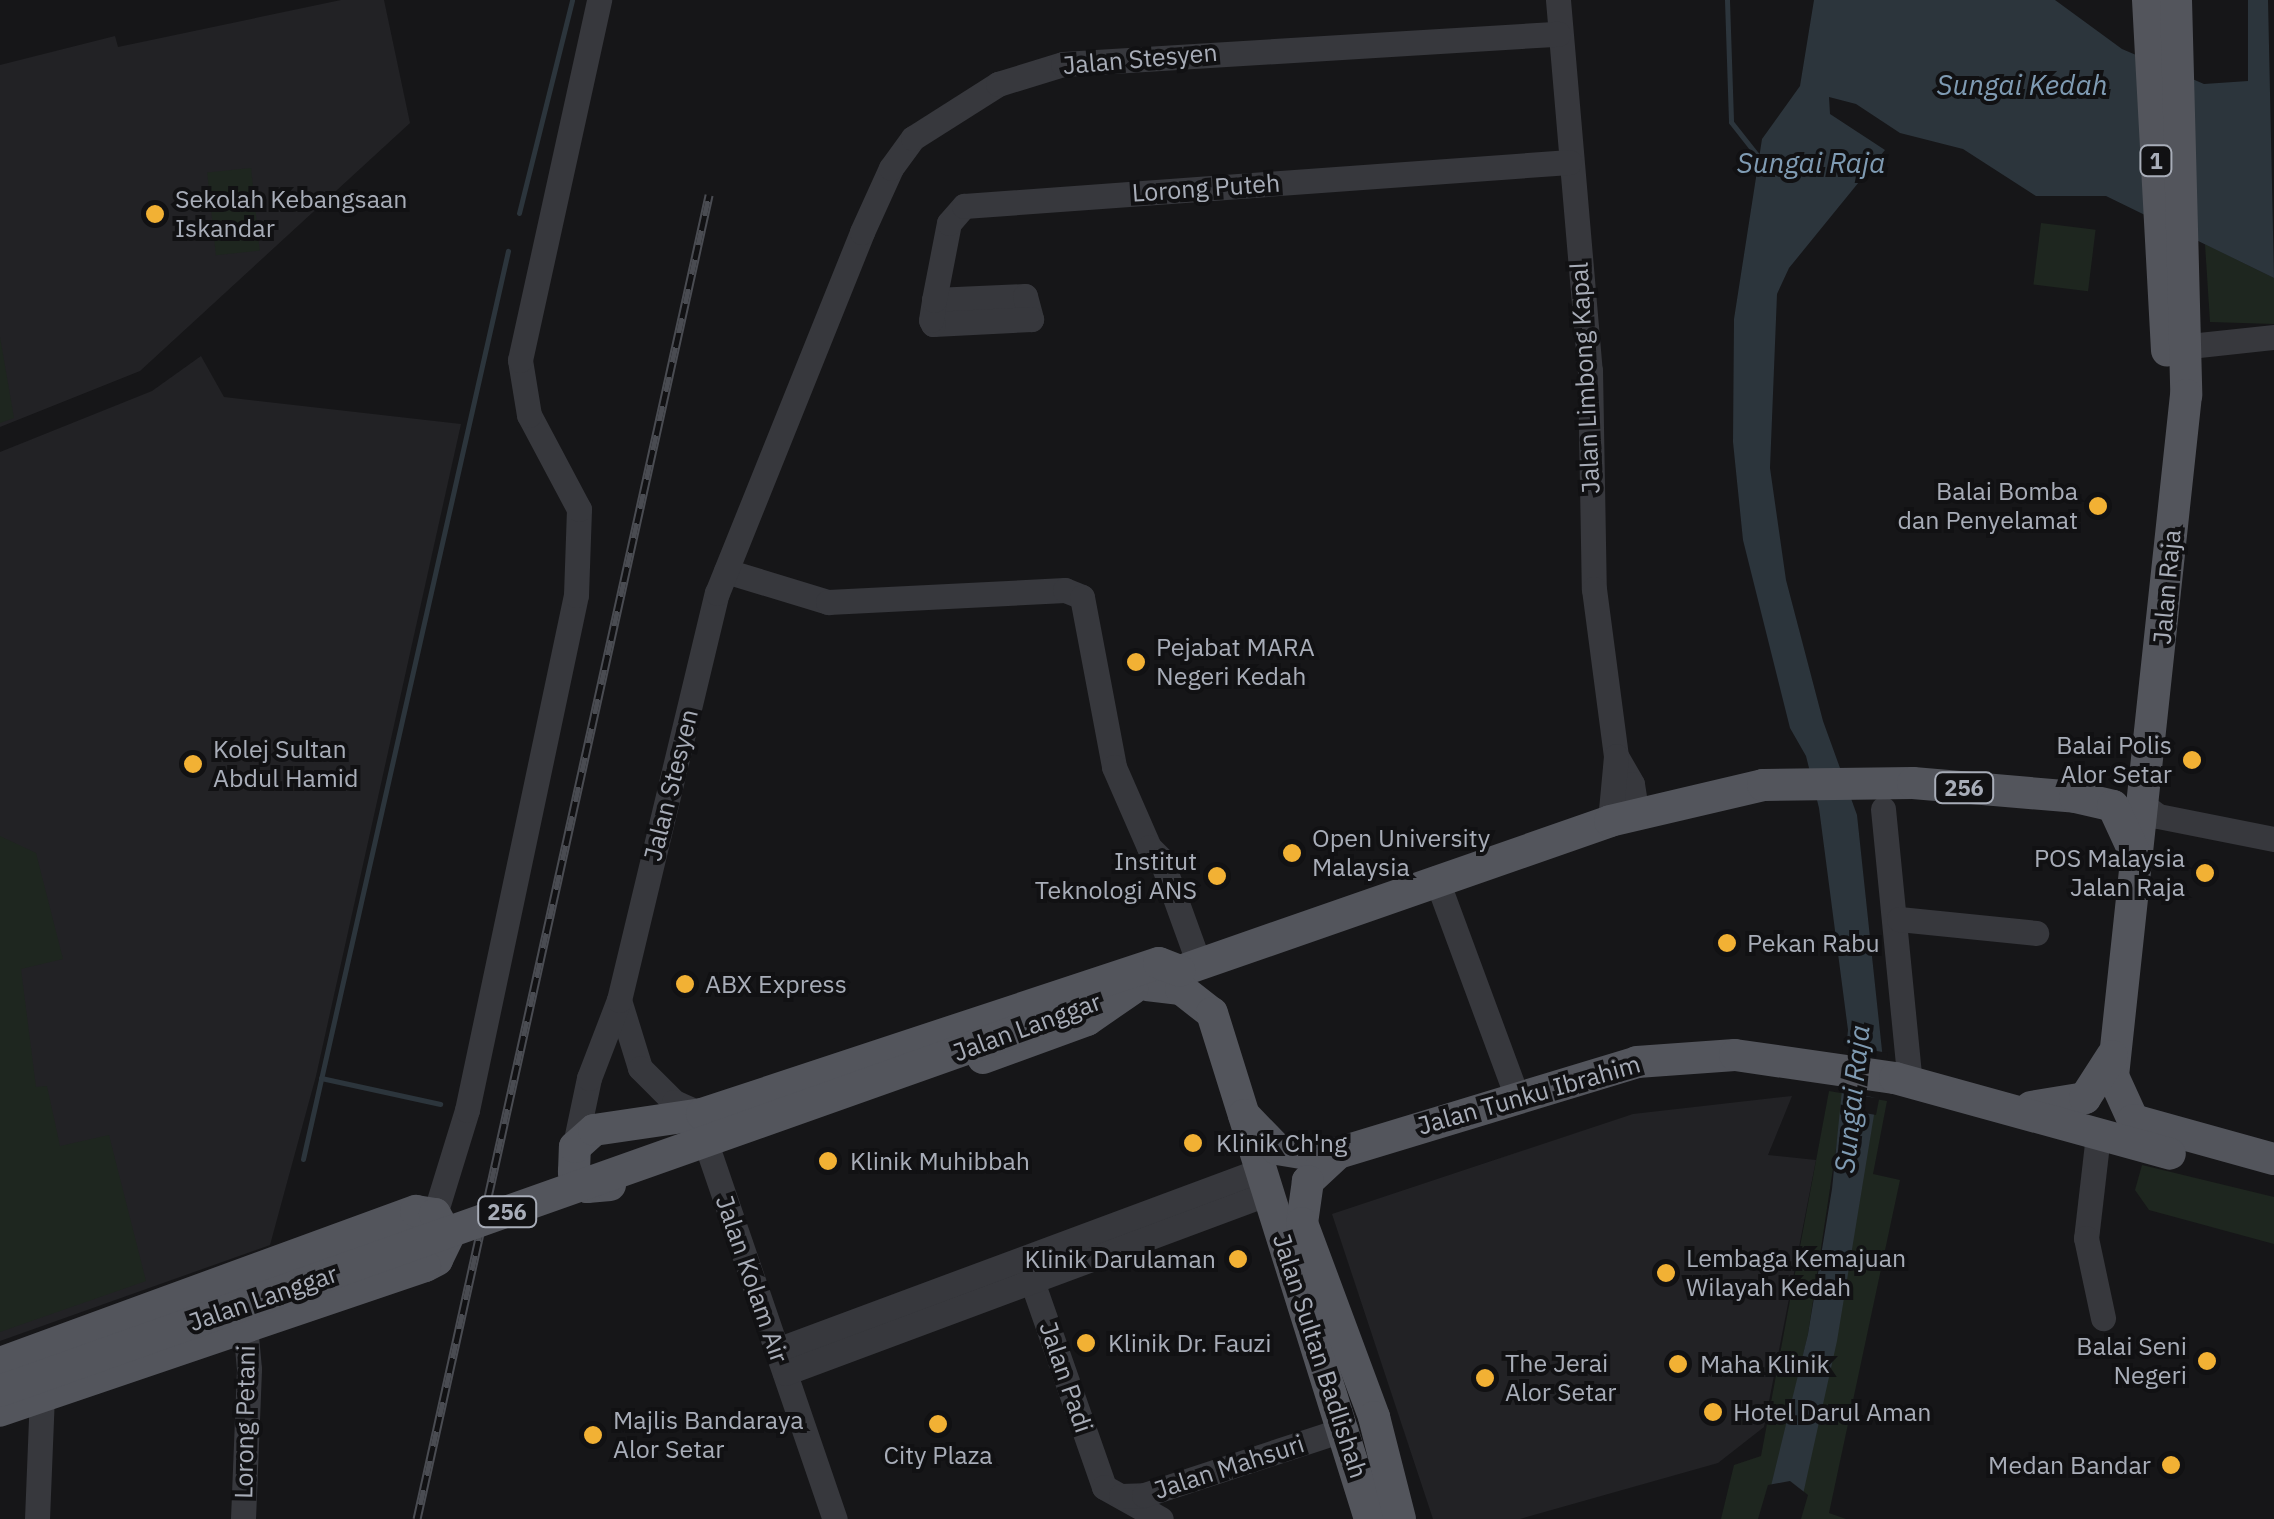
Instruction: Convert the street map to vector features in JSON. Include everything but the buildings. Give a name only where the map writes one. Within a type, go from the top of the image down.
[{"type":"main road","name":"1","points":[[2162,3],[2177,332]]},
{"type":"main road","name":"Jalan Raja","points":[[2132,758],[2177,332]]},
{"type":"main road","name":"Jalan Raja","points":[[2112,1056],[2136,858],[2133,811],[2177,332]]},
{"type":"main road","name":"1","points":[[2132,758],[2133,811]]},
{"type":"main road","name":"Jalan Langgar","points":[[2075,797],[2116,789],[2132,758]]},
{"type":"main road","name":"Jalan Langgar","points":[[0,1391],[1014,1032],[1436,878],[1623,818],[1806,782],[2075,797],[2133,811]]},
{"type":"main road","points":[[1188,968],[1159,964],[702,1114],[594,1130],[573,1154],[577,1178],[593,1189],[709,1152],[1058,1032],[1136,988],[1181,988],[1212,1013],[1219,976],[1243,947]]},
{"type":"main road","name":"Jalan Sultan Badlishah","points":[[1212,1013],[1370,1519]]},
{"type":"main road","name":"Jalan Tunku Ibrahim","points":[[1336,1154],[1516,1094],[1689,1055],[1836,1068],[2020,1107]]},
{"type":"main road","points":[[2020,1107],[2085,1098],[2112,1056]]},
{"type":"main road","name":"1","points":[[2112,1056],[2117,1092],[2133,1120],[2274,1159]]},
{"type":"main road","points":[[2020,1107],[2098,1135],[2274,1181]]},
{"type":"main road","points":[[1244,1114],[1267,1142],[1288,1154],[1336,1154]]},
{"type":"main road","name":"Jalan Sultan Badlishah","points":[[1336,1154],[1308,1181],[1302,1223],[1374,1417],[1400,1519]]},
{"type":"main road","points":[[0,1363],[406,1214],[435,1214],[448,1237],[437,1260],[0,1411]]},
{"type":"street","points":[[435,1214],[470,1095],[576,595],[578,509],[529,415],[520,360],[599,0]]},
{"type":"street","name":"Jalan Limbong Kapal","points":[[1558,0],[1594,436],[1594,589],[1623,818]]},
{"type":"street","name":"Jalan Stesyen","points":[[573,1154],[589,1078],[619,1000],[726,571],[862,232],[891,168],[913,138],[998,84],[1063,64],[1558,34]]},
{"type":"street","name":"Lorong Puteh","points":[[933,310],[949,223],[964,206],[1569,162]]},
{"type":"street","points":[[2177,332],[2274,337]]},
{"type":"street","points":[[726,571],[828,602],[1065,590],[1082,597],[1106,742],[1149,847],[1148,864],[1188,968]]},
{"type":"street","points":[[1883,809],[1898,919],[1899,1079]]},
{"type":"street","points":[[2133,811],[2274,839]]},
{"type":"street","points":[[1436,878],[1516,1094]]},
{"type":"street","points":[[1898,919],[2036,933]]},
{"type":"street","points":[[619,1000],[640,1068],[674,1102],[702,1114]]},
{"type":"street","points":[[2098,1135],[2086,1238],[2102,1318]]},
{"type":"street","name":"Jalan Kolam Air","points":[[709,1152],[835,1519]]},
{"type":"street","points":[[781,1362],[1262,1182]]},
{"type":"street","name":"Jalan Padi","points":[[1028,1269],[1111,1494]]},
{"type":"street","name":"Lorong Petani","points":[[243,1519],[250,1354],[245,1325]]},
{"type":"street","points":[[38,1519],[42,1396]]},
{"type":"street","name":"Jalan Mahsuri","points":[[1111,1494],[1136,1497],[1345,1429]]},
{"type":"street","points":[[1165,1488],[1172,1519]]},
{"type":"street","points":[[1111,1494],[1161,1519]]},
{"type":"shaded area","name":"Sekolah Kebangsaan Iskandar","points":[[341,0],[384,0],[410,123],[140,371],[0,427],[0,65],[115,36],[118,47]]},
{"type":"shaded area","points":[[251,168],[260,251],[216,255],[207,173]]},
{"type":"shaded area","points":[[2041,223],[2096,230],[2088,291],[2033,285]]},
{"type":"shaded area","points":[[2205,244],[2274,278],[2274,324],[2210,322]]},
{"type":"shaded area","points":[[0,337],[14,418],[0,423]]},
{"type":"shaded area","name":"Kolej Sultan Abdul Hamid","points":[[201,356],[224,397],[461,424],[316,1076],[270,1245],[0,1341],[0,452],[152,391]]},
{"type":"shaded area","points":[[0,836],[36,853],[63,959],[21,969],[36,1087],[47,1086],[60,1146],[109,1135],[146,1281],[0,1332]]},
{"type":"shaded area","points":[[1829,1091],[1887,1101],[1873,1174],[1900,1180],[1829,1513],[1846,1519],[1721,1519],[1734,1465],[1761,1456]],"holes":[[[1842,1109],[1798,1485],[1774,1481],[1808,1334]]]},
{"type":"shaded area","points":[[1792,1096],[1768,1155],[1816,1160],[1764,1427],[1718,1463],[1520,1519],[1433,1519],[1332,1214],[1633,1114]]},
{"type":"shaded area","points":[[2142,1165],[2274,1197],[2274,1244],[2149,1210],[2135,1190]]},
{"type":"water","points":[[1814,0],[2055,0],[2122,49],[2204,84],[2248,81],[2248,0],[2268,0],[2274,278],[2106,196],[2036,196],[1963,149],[1900,133],[1856,104],[1829,97],[1830,114],[1885,150],[1789,268],[1777,294],[1770,468],[1786,580],[1823,721],[1857,815],[1883,1060],[1837,1341],[1804,1490],[1796,1519],[1763,1519],[1808,1334],[1832,1189],[1848,1030],[1819,808],[1806,756],[1790,728],[1743,540],[1733,442],[1734,319],[1762,139],[1800,86]]},
{"type":"pier","points":[[1843,1045],[1888,1053],[1876,1115],[1842,1109],[1845,1093],[1876,1098],[1840,1090]]},
{"type":"pier","points":[[1790,1481],[1808,1495],[1801,1519],[1758,1519],[1768,1485]]},
{"type":"waterway","points":[[519,213],[572,0]]},
{"type":"waterway","name":"Sungai Raja","points":[[1727,0],[1731,122],[1764,164]]},
{"type":"waterway","points":[[303,1159],[508,251]]},
{"type":"waterway","points":[[321,1078],[440,1104]]},
{"type":"railway","points":[[417,1519],[709,195]]},
{"type":"place","name":"Sekolah Kebangsaan Iskandar","points":[[155,214]]},
{"type":"place","name":"Balai Bomba dan Penyelamat","points":[[2098,506]]},
{"type":"place","name":"Pejabat MARA Negeri Kedah","points":[[1136,662]]},
{"type":"place","name":"Balai Polis Alor Setar","points":[[2192,760]]},
{"type":"place","name":"Kolej Sultan Abdul Hamid","points":[[193,764]]},
{"type":"place","name":"Open University Malaysia","points":[[1292,853]]},
{"type":"place","name":"POS Malaysia Jalan Raja","points":[[2205,873]]},
{"type":"place","name":"Institut Teknologi ANS","points":[[1217,876]]},
{"type":"place","name":"Pekan Rabu","points":[[1727,943]]},
{"type":"place","name":"ABX Express","points":[[685,984]]},
{"type":"place","name":"Klinik Ch'ng","points":[[1193,1143]]},
{"type":"place","name":"Klinik Muhibbah","points":[[828,1161]]},
{"type":"place","name":"Klinik Darulaman","points":[[1238,1259]]},
{"type":"place","name":"Lembaga Kemajuan Wilayah Kedah","points":[[1666,1273]]},
{"type":"place","name":"Klinik Dr. Fauzi","points":[[1086,1343]]},
{"type":"place","name":"Balai Seni Negeri","points":[[2207,1361]]},
{"type":"place","name":"Maha Klinik","points":[[1678,1364]]},
{"type":"place","name":"The Jerai Alor Setar","points":[[1485,1378]]},
{"type":"place","name":"Hotel Darul Aman","points":[[1713,1412]]},
{"type":"place","name":"City Plaza","points":[[938,1424]]},
{"type":"place","name":"Majlis Bandaraya Alor Setar","points":[[593,1435]]},
{"type":"place","name":"Medan Bandar","points":[[2171,1465]]},
{"type":"water label","name":"Sungai Kedah","points":[[2022,85]]}]
